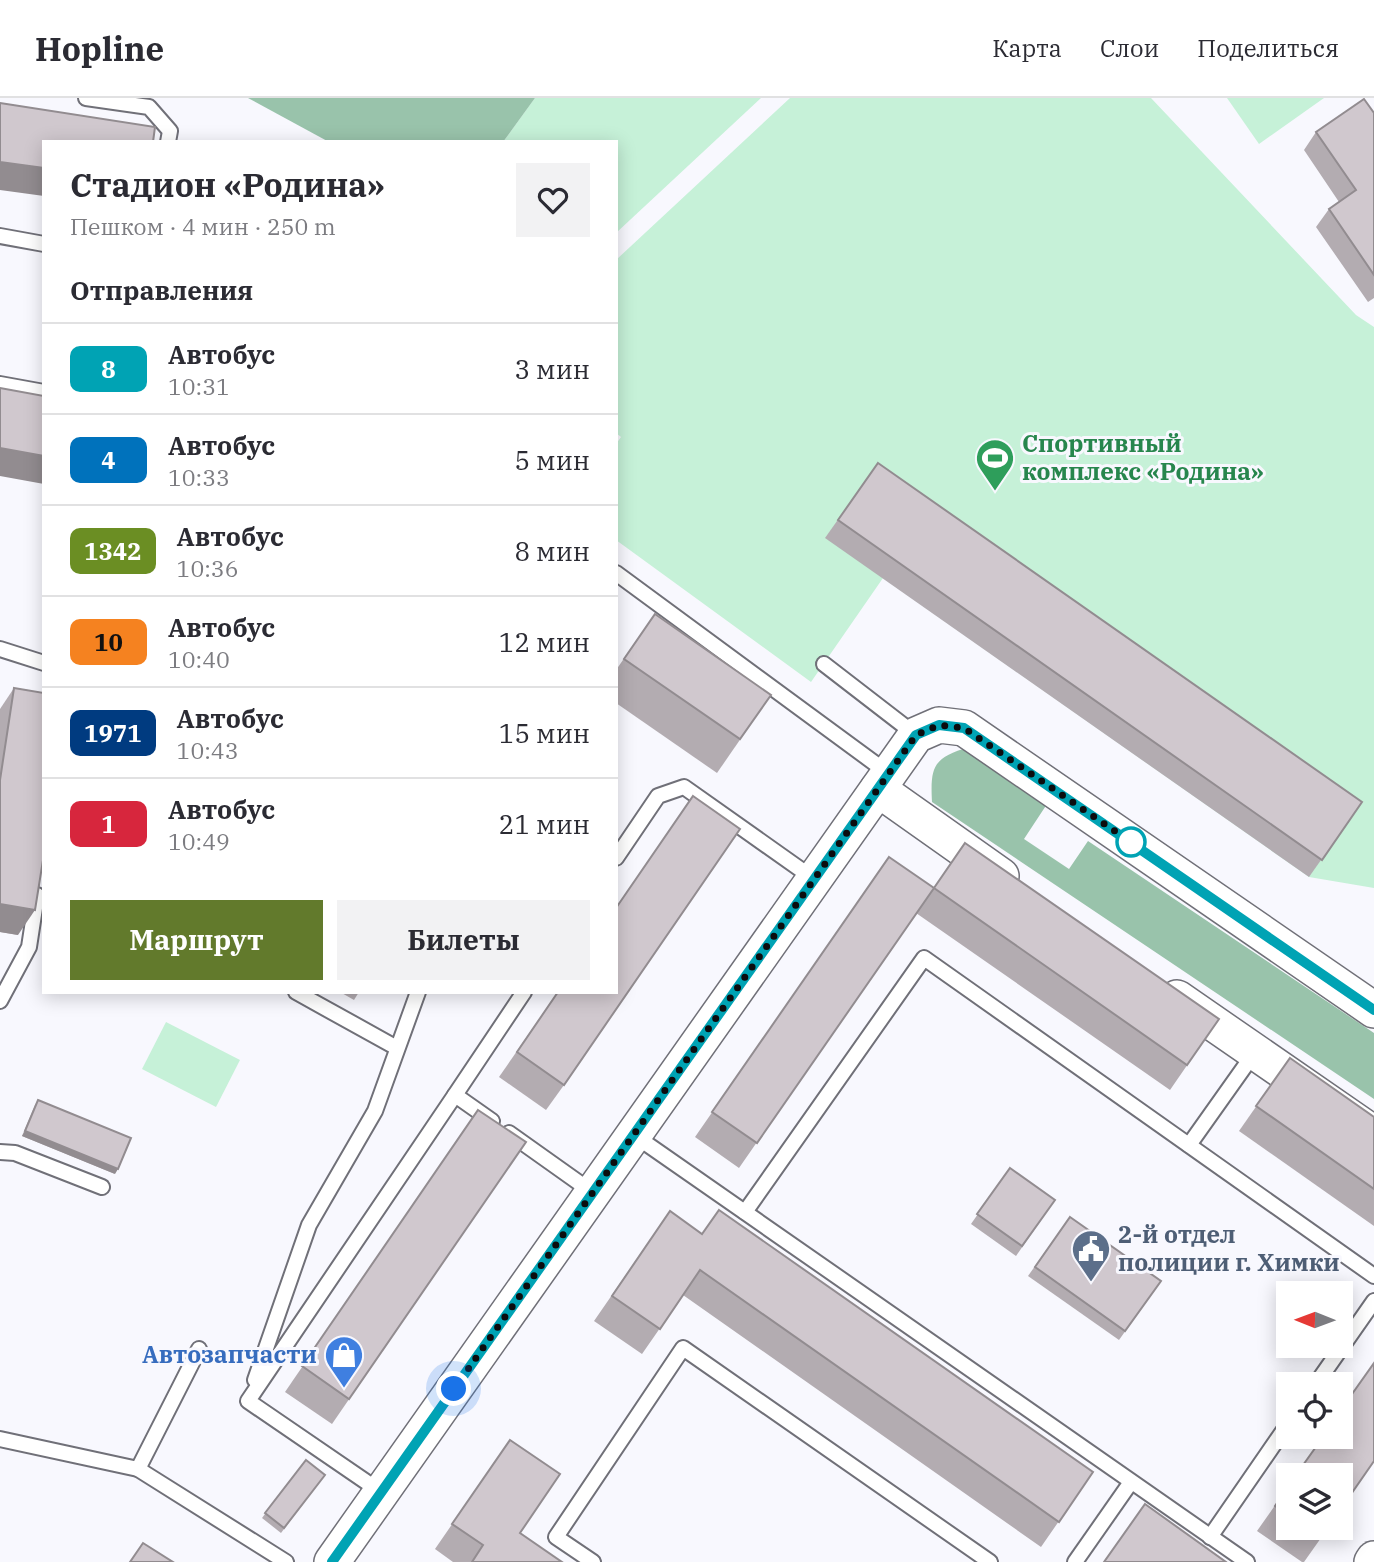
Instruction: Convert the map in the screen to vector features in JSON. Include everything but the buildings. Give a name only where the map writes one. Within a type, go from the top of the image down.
[{"type":"street","points":[[332,1562],[916,735],[939,725],[964,728],[1374,1010]]},
{"type":"street","points":[[884,782],[1027,894]]},
{"type":"street","points":[[1152,981],[1374,1134]]},
{"type":"lane","points":[[86,98],[149,107],[170,131],[168,140]]},
{"type":"lane","points":[[0,236],[42,244]]},
{"type":"lane","points":[[0,384],[42,392]]},
{"type":"lane","points":[[618,575],[884,782]]},
{"type":"lane","points":[[0,649],[42,662]]},
{"type":"lane","points":[[824,664],[916,735]]},
{"type":"lane","points":[[618,855],[658,796],[684,787],[815,879]]},
{"type":"lane","points":[[0,1001],[29,947],[39,879]]},
{"type":"lane","points":[[745,1212],[923,958],[1374,1276]]},
{"type":"lane","points":[[300,994],[397,1048]]},
{"type":"lane","points":[[248,1401],[309,1225],[374,1111],[417,994]]},
{"type":"lane","points":[[248,1401],[523,994]]},
{"type":"lane","points":[[1189,1145],[1255,1052]]},
{"type":"lane","points":[[455,1095],[593,1193]]},
{"type":"lane","points":[[634,1135],[1247,1562]]},
{"type":"lane","points":[[0,1152],[15,1153],[102,1187]]},
{"type":"lane","points":[[1324,1372],[1374,1301]]},
{"type":"lane","points":[[593,1562],[556,1537],[683,1348],[990,1562]]},
{"type":"lane","points":[[138,1469],[199,1349]]},
{"type":"lane","points":[[248,1401],[381,1492]]},
{"type":"lane","points":[[0,1439],[138,1469],[286,1562]]},
{"type":"lane","points":[[1210,1536],[1276,1441]]},
{"type":"lane","points":[[1075,1562],[1131,1482]]},
{"type":"green space","points":[[248,98],[535,98],[504,140],[325,140]]},
{"type":"green space","points":[[535,98],[761,98],[618,231],[618,140],[504,140]]},
{"type":"green space","name":"Спортивный комплекс «Родина»","points":[[790,98],[1151,98],[1356,315],[1374,327],[1374,888],[1309,877],[883,578],[811,682],[618,541],[618,441],[621,437],[618,435],[618,258]]},
{"type":"green space","points":[[1227,98],[1324,98],[1259,144]]},
{"type":"green space","points":[[969,747],[1049,801],[1024,839],[1069,869],[1088,841],[1374,1033],[1374,1099],[932,802],[932,779],[941,759]]},
{"type":"green space","points":[[166,1022],[240,1060],[216,1107],[142,1069]]},
{"type":"bus line","name":"8","points":[[332,1562],[916,735],[939,725],[964,728],[1012,758],[1374,1010]]},
{"type":"place","name":"Спортивный комплекс «Родина»","points":[[995,492]]},
{"type":"place","name":"2-й отдел полиции г. Химки","points":[[1091,1283]]},
{"type":"place","name":"Автозапчасти","points":[[344,1389]]},
{"type":"route","points":[[454,1389],[916,735],[939,725],[964,728],[1012,758],[1131,842]]}]
